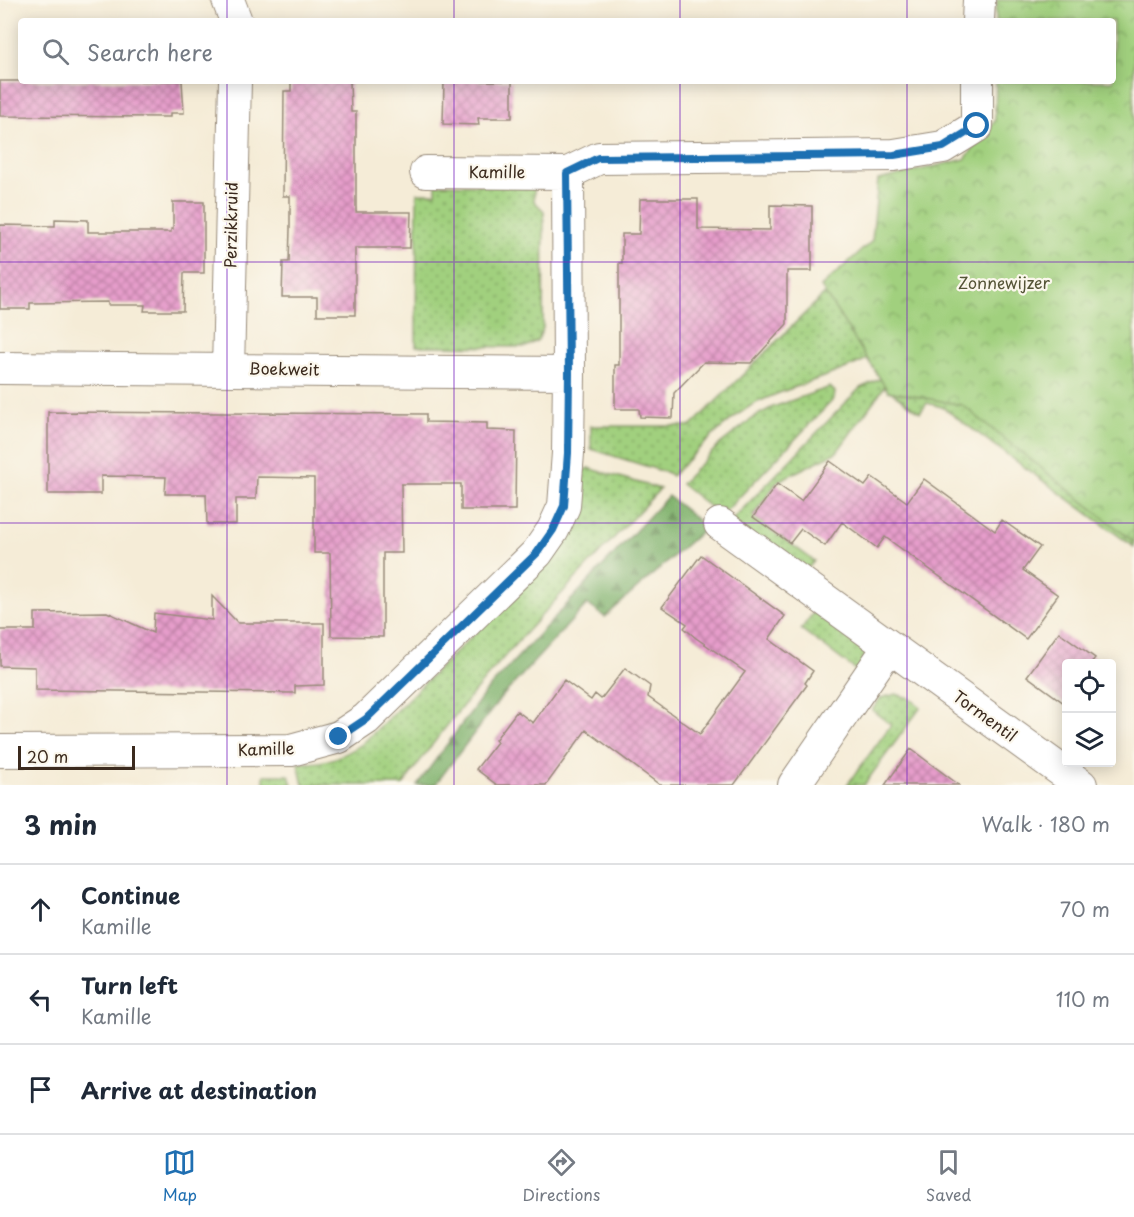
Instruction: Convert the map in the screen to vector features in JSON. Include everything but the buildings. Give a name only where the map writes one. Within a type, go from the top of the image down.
[{"type":"street","points":[[228,0],[235,18]]},
{"type":"street","points":[[978,18],[979,0]]},
{"type":"street","name":"Perzikkruid","points":[[228,369],[235,84]]},
{"type":"street","name":"Kamille","points":[[426,172],[567,173],[598,158],[894,155],[943,147],[977,126],[977,84]]},
{"type":"street","name":"Kamille","points":[[0,751],[291,750],[339,737],[366,719],[537,553],[553,530],[564,506],[568,453],[569,373],[567,173]]},
{"type":"street","name":"Boekweit","points":[[0,368],[569,373]]},
{"type":"street","name":"Tormentil","points":[[720,524],[1081,785]]},
{"type":"street","points":[[794,785],[889,647]]},
{"type":"green space","name":"Zonnewijzer","points":[[997,0],[1134,0],[1134,542],[962,405],[888,391],[821,287],[872,241],[878,180],[965,159],[995,121],[996,84],[1116,84],[1116,18],[996,18]]},
{"type":"green space","points":[[436,184],[534,186],[534,201],[544,211],[543,328],[538,340],[526,347],[416,346],[417,193],[436,193]]},
{"type":"green space","points":[[876,243],[870,356],[865,360],[769,397],[746,409],[712,436],[672,476],[591,449],[591,426],[691,426]]},
{"type":"green space","points":[[903,376],[1134,471],[1134,547],[942,407],[927,403],[920,412],[884,387],[837,452],[778,481],[753,516],[814,561],[806,571],[730,522],[860,388],[884,377]]},
{"type":"green space","points":[[830,387],[835,392],[834,399],[721,516],[681,484],[720,444],[756,416],[773,407]]},
{"type":"green space","points":[[588,468],[660,489],[494,669],[432,745],[403,785],[303,785],[298,763],[331,759],[362,744],[530,579],[580,473]]},
{"type":"green space","points":[[668,496],[706,527],[605,617],[587,604],[500,699],[435,785],[417,785],[487,690]]},
{"type":"green space","points":[[817,608],[866,646],[867,653],[857,671],[801,629]]},
{"type":"green space","points":[[896,694],[909,698],[921,707],[864,785],[847,785],[891,725],[872,710],[881,698]]},
{"type":"green space","points":[[264,775],[289,775],[292,785],[264,785]]},
{"type":"route","points":[[339,737],[366,719],[537,553],[553,530],[564,506],[568,453],[569,373],[567,173],[598,158],[894,155],[943,147],[977,126]]}]
